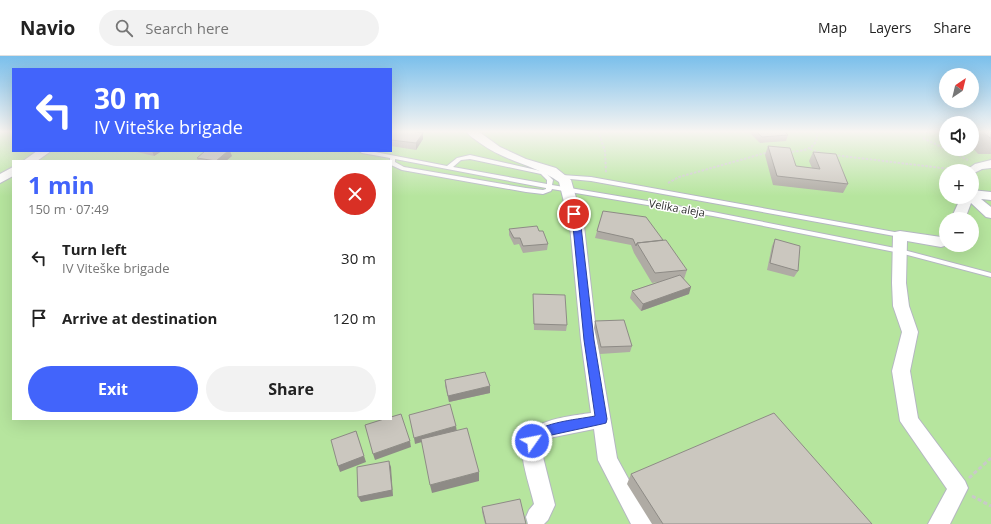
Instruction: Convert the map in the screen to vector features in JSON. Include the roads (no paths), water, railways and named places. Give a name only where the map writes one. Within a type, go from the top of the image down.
[{"type":"street","points":[[31,160],[42,153]]},
{"type":"street","points":[[505,153],[558,181],[577,226],[589,340],[608,460],[642,524]]},
{"type":"street","points":[[0,179],[12,172]]},
{"type":"street","points":[[979,195],[991,196]]},
{"type":"street","points":[[979,203],[991,214]]},
{"type":"street","points":[[939,242],[900,243],[901,306],[910,332],[901,371],[909,422],[958,488],[939,524]]},
{"type":"street","points":[[536,517],[541,513],[545,505],[531,449],[532,441],[538,435],[546,431],[602,419]]},
{"type":"lane","name":"Velika aleja","points":[[372,153],[449,167],[558,181],[713,214],[900,243],[991,276]]},
{"type":"lane","points":[[393,157],[392,163],[409,169],[543,192],[549,190],[558,181]]},
{"type":"lane","points":[[449,167],[459,159],[470,157],[543,173],[550,180],[606,182],[665,193],[900,243]]}]
